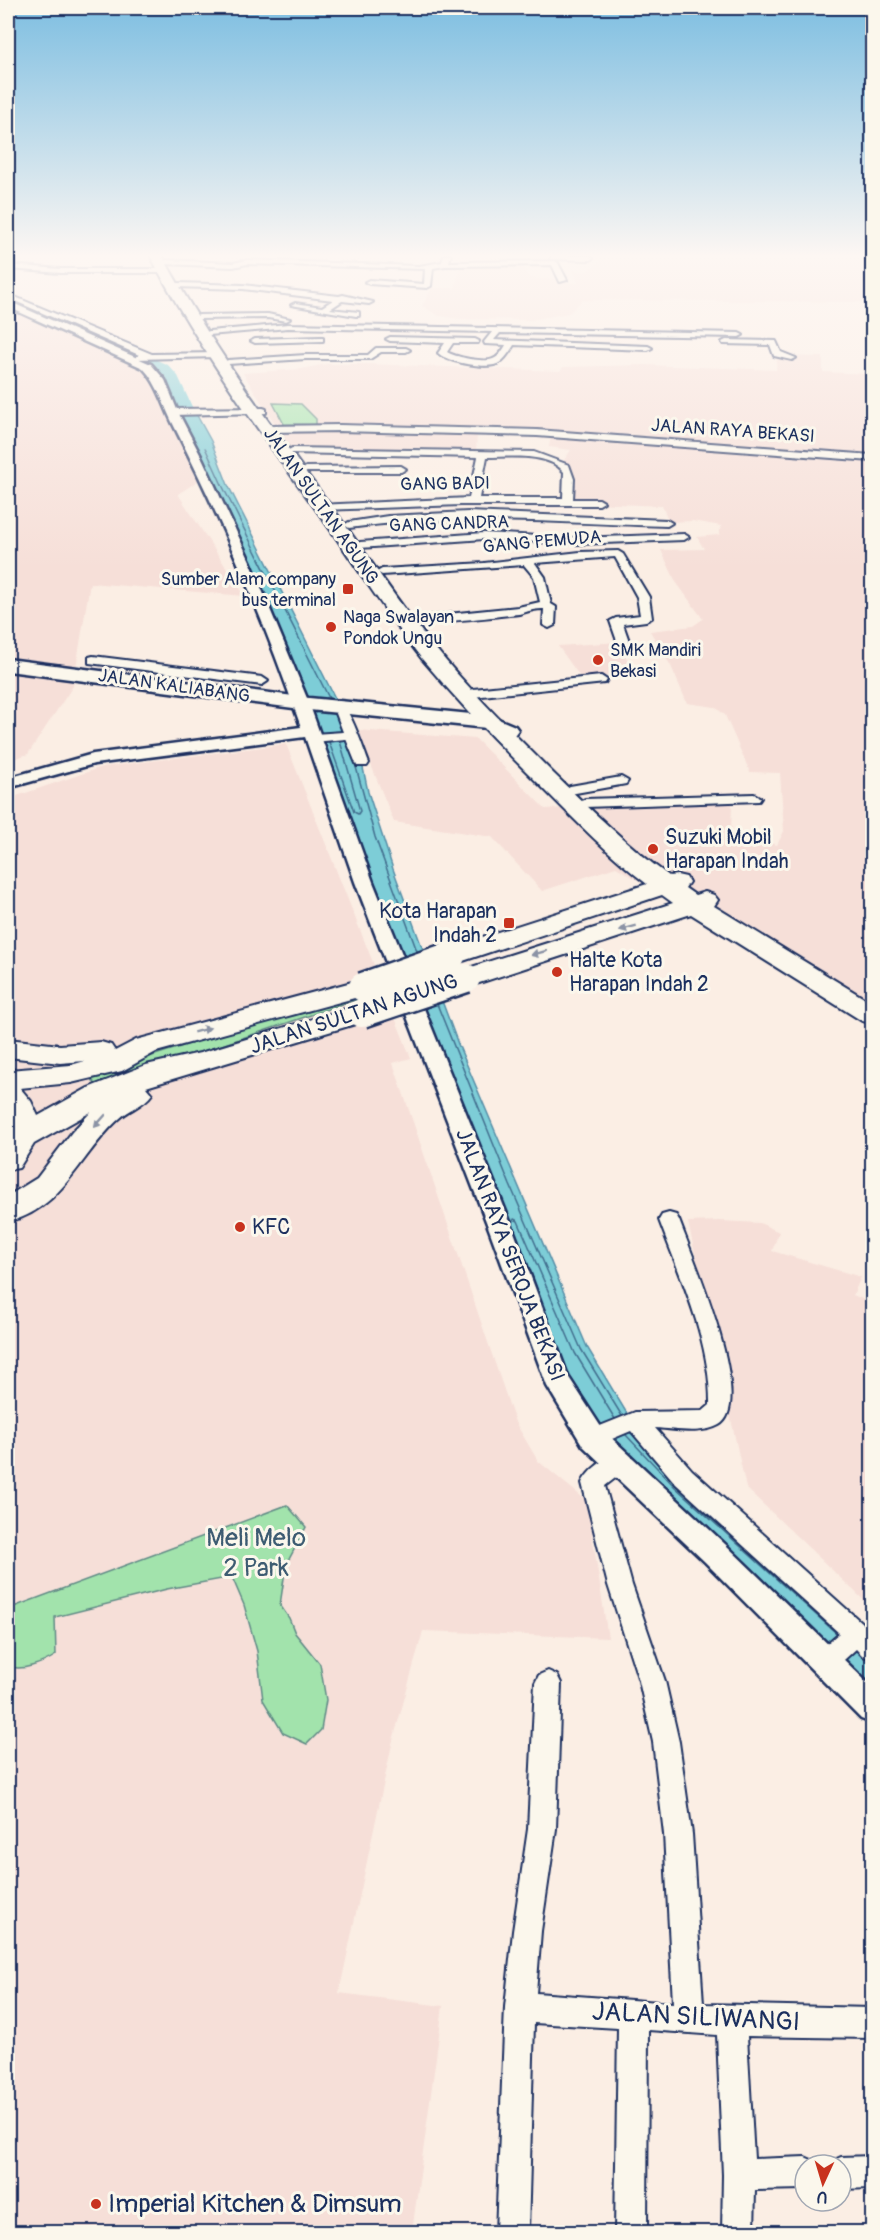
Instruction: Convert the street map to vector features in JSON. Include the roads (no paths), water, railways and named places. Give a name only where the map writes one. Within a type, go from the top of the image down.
[{"type":"highway","name":"JALAN SULTAN AGUNG","points":[[225,360],[265,420],[384,584],[408,605],[412,618],[499,726],[672,884],[705,908],[873,1015]]},
{"type":"highway","name":"JALAN SULTAN AGUNG","points":[[265,420],[306,470],[328,507],[349,525],[430,655],[555,788],[642,868],[672,884]]},
{"type":"highway","points":[[634,897],[647,880],[642,868]]},
{"type":"highway","name":"JALAN SULTAN AGUNG","points":[[15,1148],[98,1095],[156,1072],[205,1061],[363,1000],[459,967],[672,884]]},
{"type":"highway","name":"JALAN SULTAN AGUNG","points":[[459,967],[509,961],[661,917],[699,915],[705,908]]},
{"type":"highway","name":"JALAN SULTAN AGUNG","points":[[705,908],[873,1001]]},
{"type":"highway","name":"JALAN SULTAN AGUNG","points":[[8,1079],[72,1074],[112,1064],[146,1046],[363,1000]]},
{"type":"highway","points":[[8,1048],[77,1054],[146,1046]]},
{"type":"highway","points":[[8,1211],[48,1186],[83,1139],[109,1111],[143,1091],[205,1061]]},
{"type":"highway","points":[[8,1093],[15,1098],[24,1116],[15,1148]]},
{"type":"main road","name":"JALAN KALIABANG","points":[[8,665],[137,674],[305,704],[499,726]]},
{"type":"street","name":"JALAN RAYA SEROJA BEKASI","points":[[135,360],[156,374],[172,412],[193,450],[320,736],[364,882],[501,1229],[556,1379],[619,1462],[827,1658],[873,1708]]},
{"type":"street","points":[[460,360],[486,363],[498,360]]},
{"type":"street","name":"JALAN RAYA BEKASI","points":[[172,412],[201,412],[340,428],[540,434],[873,459]]},
{"type":"street","points":[[535,455],[540,434]]},
{"type":"street","points":[[292,451],[535,455],[563,464],[567,468],[571,480],[568,501]]},
{"type":"street","points":[[474,500],[483,453]]},
{"type":"street","points":[[306,470],[402,469]]},
{"type":"street","name":"GANG BADI","points":[[328,507],[392,502],[474,500],[599,502]]},
{"type":"street","points":[[349,525],[401,513],[667,523]]},
{"type":"street","name":"GANG CANDRA","points":[[360,545],[484,536],[588,541],[684,537]]},
{"type":"street","name":"GANG PEMUDA","points":[[384,584],[580,555],[620,555],[643,597],[646,617],[616,621],[623,641]]},
{"type":"street","points":[[528,562],[539,577],[546,606]]},
{"type":"street","points":[[412,618],[429,619],[521,610],[527,606],[546,606],[550,607],[549,625]]},
{"type":"street","points":[[93,660],[137,674],[262,681]]},
{"type":"street","points":[[473,693],[601,680]]},
{"type":"street","points":[[340,708],[362,764]]},
{"type":"street","points":[[8,783],[93,759],[320,736],[352,735]]},
{"type":"street","points":[[578,796],[621,782]]},
{"type":"street","points":[[578,796],[754,798]]},
{"type":"street","points":[[599,1436],[634,1421],[714,1418],[720,1411],[722,1391],[715,1349],[669,1220]]},
{"type":"street","points":[[634,1421],[684,1477],[860,1639],[827,1658]]},
{"type":"street","points":[[619,1462],[593,1483],[620,1585],[652,1681],[666,1742],[678,1834],[689,2017]]},
{"type":"street","points":[[512,2232],[520,2007],[527,1931],[542,1829],[548,1683]]},
{"type":"street","name":"JALAN SILIWANGI","points":[[520,2007],[731,2020],[821,2024],[873,2023]]},
{"type":"street","points":[[632,2232],[633,2014]]},
{"type":"street","points":[[731,2020],[739,2175],[738,2232]]},
{"type":"street","points":[[853,2173],[873,2172]]},
{"type":"street","points":[[739,2175],[793,2174]]},
{"type":"water","points":[[172,412],[195,412],[211,441],[228,485],[340,708],[362,763],[368,792],[393,869],[458,1044],[587,1347],[632,1422],[684,1477],[872,1648],[872,1708],[593,1438],[301,703]]},
{"type":"waterway","points":[[144,360],[163,368],[171,376],[202,444]]},
{"type":"place","name":"Sumber Alam company bus terminal","points":[[348,589]]},
{"type":"place","name":"Naga Swalayan Pondok Ungu","points":[[331,627]]},
{"type":"place","name":"SMK Mandiri Bekasi","points":[[598,660]]},
{"type":"place","name":"Suzuki Mobil Harapan Indah","points":[[653,849]]},
{"type":"place","name":"Kota Harapan Indah 2","points":[[509,923]]},
{"type":"place","name":"Halte Kota Harapan Indah 2","points":[[557,972]]},
{"type":"place","name":"KFC","points":[[240,1227]]},
{"type":"place","name":"Imperial Kitchen & Dimsum","points":[[96,2204]]},
{"type":"park label","name":"Meli Melo 2 Park","points":[[256,1552]]}]
